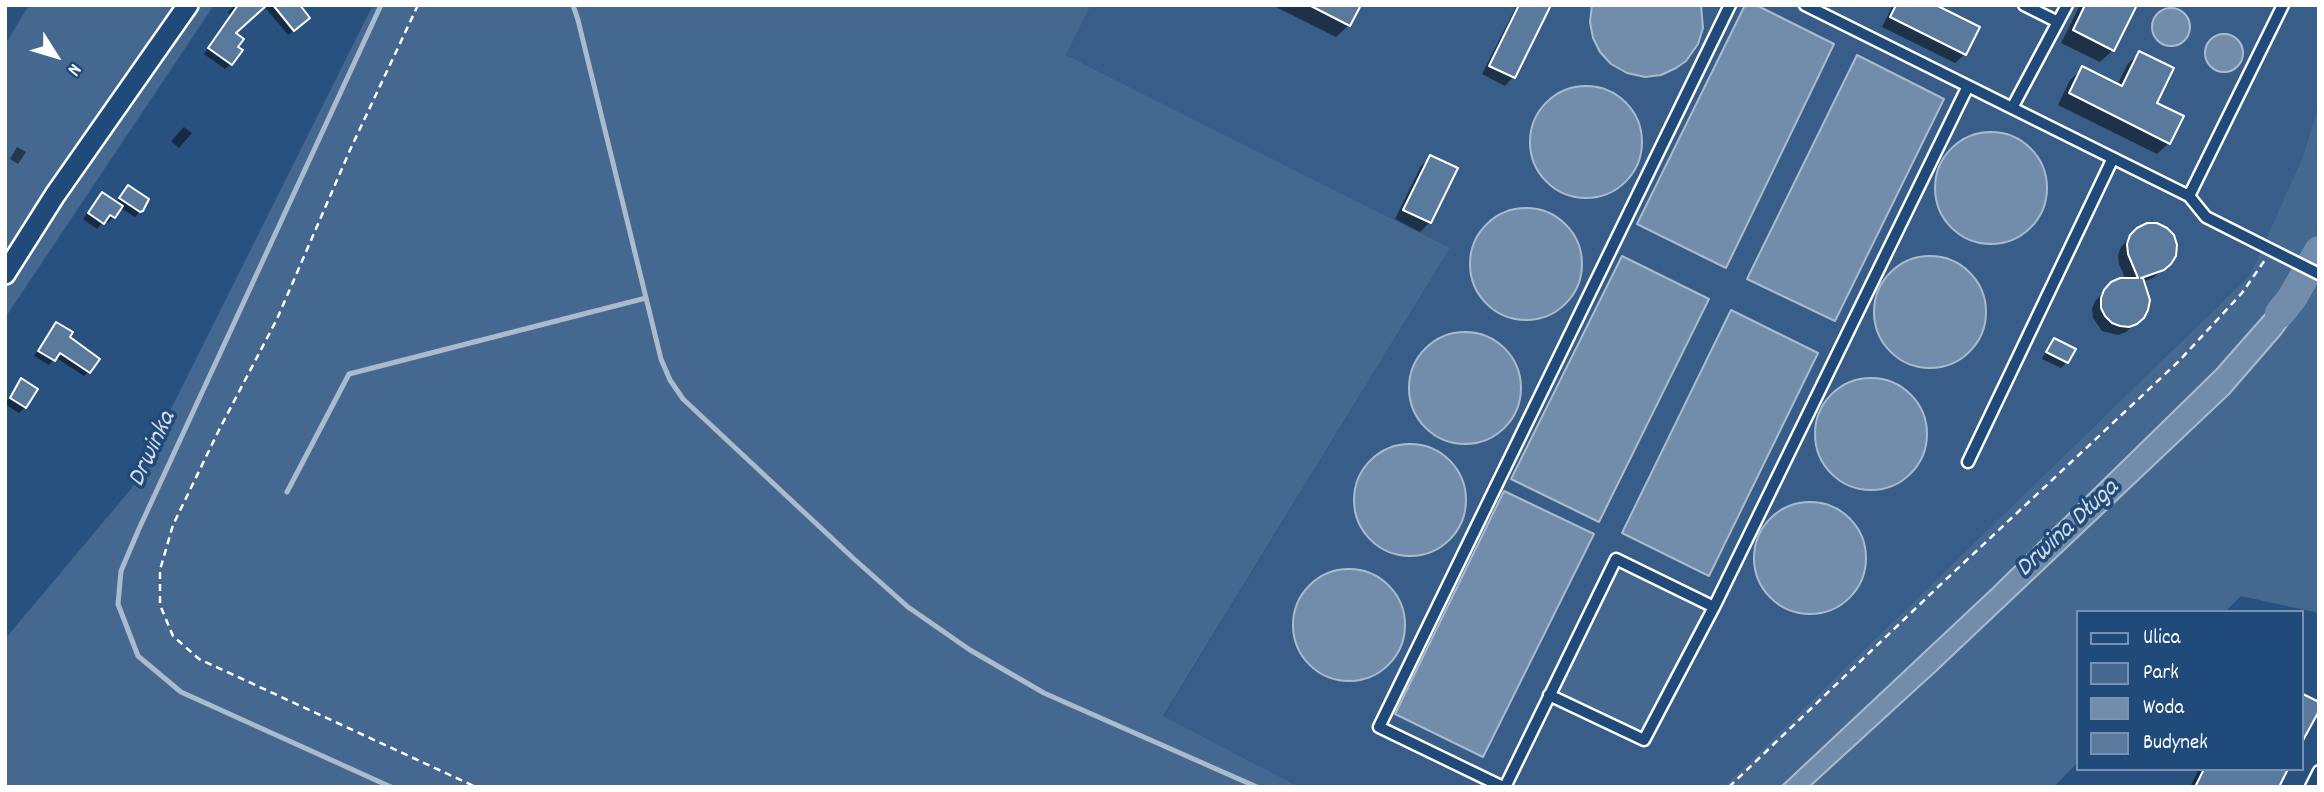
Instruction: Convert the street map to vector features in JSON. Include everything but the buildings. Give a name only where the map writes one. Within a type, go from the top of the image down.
[{"type":"street","points":[[5,274],[55,195],[188,5]]},
{"type":"lane","points":[[1714,607],[1616,559],[1504,787],[1379,727],[1730,5]]},
{"type":"lane","points":[[1805,5],[2189,196],[2206,217],[2319,274]]},
{"type":"lane","points":[[2024,5],[2057,22]]},
{"type":"lane","points":[[2012,108],[2067,5]]},
{"type":"lane","points":[[2189,196],[2283,5]]},
{"type":"lane","points":[[1549,695],[1644,740],[1714,607],[1968,86]]},
{"type":"lane","points":[[1968,462],[2113,158]]},
{"type":"lane","points":[[2311,787],[2319,771]]},
{"type":"path","points":[[418,5],[350,150],[277,319],[173,525],[160,570],[160,605],[173,636],[199,659],[476,787]]},
{"type":"path","points":[[1729,787],[2179,361],[2242,293],[2259,271],[2270,250]]},
{"type":"shaded area","points":[[1091,5],[2319,5],[2319,104],[2303,156],[2250,275],[1723,787],[1299,787],[1163,717],[1450,248],[1066,55]]},
{"type":"green space","points":[[29,5],[214,5],[5,318],[5,45]]},
{"type":"green space","points":[[373,5],[1091,5],[1066,55],[1450,248],[1163,716],[1299,787],[5,787],[5,639],[131,489]]},
{"type":"green space","points":[[2319,104],[2319,613],[2241,596],[2227,610],[2076,610],[2076,764],[2054,787],[1723,787],[2250,275],[2303,156]]},
{"type":"green space","points":[[1629,570],[1709,610],[1649,726],[1635,729],[1568,699],[1559,689],[1610,580],[1618,573]]},
{"type":"water","points":[[1592,5],[1701,5],[1703,28],[1698,44],[1686,61],[1661,75],[1645,77],[1627,73],[1611,64],[1600,52],[1593,38],[1590,22]]},
{"type":"water","points":[[1745,5],[1756,5],[1834,44],[1726,268],[1637,224]]},
{"type":"water","points":[[2171,8],[2185,13],[2190,27],[2185,41],[2171,46],[2157,41],[2152,27],[2157,13]]},
{"type":"water","points":[[2224,34],[2238,39],[2243,53],[2238,67],[2224,72],[2210,67],[2205,53],[2210,39]]},
{"type":"water","points":[[1857,55],[1944,99],[1835,321],[1747,279]]},
{"type":"water","points":[[1586,86],[1607,90],[1626,102],[1638,121],[1642,142],[1638,163],[1626,182],[1607,194],[1586,198],[1565,194],[1546,182],[1534,163],[1530,142],[1534,121],[1546,102],[1565,90]]},
{"type":"water","points":[[1991,132],[2012,136],[2031,148],[2043,167],[2047,188],[2043,209],[2031,228],[2012,240],[1991,244],[1970,240],[1951,228],[1939,209],[1935,188],[1939,167],[1951,148],[1970,136]]},
{"type":"water","points":[[1526,208],[1547,212],[1566,224],[1578,243],[1582,264],[1578,285],[1566,304],[1547,316],[1526,320],[1505,316],[1486,304],[1474,285],[1470,264],[1474,243],[1486,224],[1505,212]]},
{"type":"water","points":[[1622,256],[1709,299],[1599,522],[1511,479]]},
{"type":"water","points":[[1930,256],[1951,260],[1970,272],[1982,291],[1986,312],[1982,333],[1970,352],[1951,364],[1930,368],[1909,364],[1890,352],[1878,333],[1874,312],[1878,291],[1890,272],[1909,260]]},
{"type":"water","points":[[2292,274],[2314,284],[2307,298],[2281,334],[2229,394],[1809,787],[1781,787],[1993,588],[2216,370],[2284,293]]},
{"type":"water","points":[[1731,310],[1818,353],[1709,576],[1622,533]]},
{"type":"water","points":[[1465,332],[1486,336],[1505,348],[1517,367],[1521,388],[1517,409],[1505,428],[1486,440],[1465,444],[1444,440],[1425,428],[1413,409],[1409,388],[1413,367],[1425,348],[1444,336]]},
{"type":"water","points":[[1871,378],[1892,382],[1911,394],[1923,413],[1927,434],[1923,455],[1911,474],[1892,486],[1871,490],[1850,486],[1831,474],[1819,455],[1815,434],[1819,413],[1831,394],[1850,382]]},
{"type":"water","points":[[1410,444],[1431,448],[1450,460],[1462,479],[1466,500],[1462,521],[1450,540],[1431,552],[1410,556],[1389,552],[1370,540],[1358,521],[1354,500],[1358,479],[1370,460],[1389,448]]},
{"type":"water","points":[[1504,491],[1594,534],[1483,757],[1395,714]]},
{"type":"water","points":[[1810,502],[1831,506],[1850,518],[1862,537],[1866,558],[1862,579],[1850,598],[1831,610],[1810,614],[1789,610],[1770,598],[1758,579],[1754,558],[1758,537],[1770,518],[1789,506]]},
{"type":"water","points":[[1349,569],[1370,573],[1389,585],[1401,604],[1405,625],[1401,646],[1389,665],[1370,677],[1349,681],[1328,677],[1309,665],[1297,646],[1293,625],[1297,604],[1309,585],[1328,573]]},
{"type":"waterway","name":"Drwinka","points":[[381,5],[138,531],[121,571],[118,604],[138,656],[181,692],[391,787]]},
{"type":"waterway","points":[[573,5],[661,359],[670,380],[683,399],[908,607],[970,650],[1044,693],[1257,787]]},
{"type":"waterway","name":"Drwina Długa","points":[[2280,313],[2292,298],[2319,251]]},
{"type":"waterway","points":[[287,492],[349,374],[646,298]]}]
